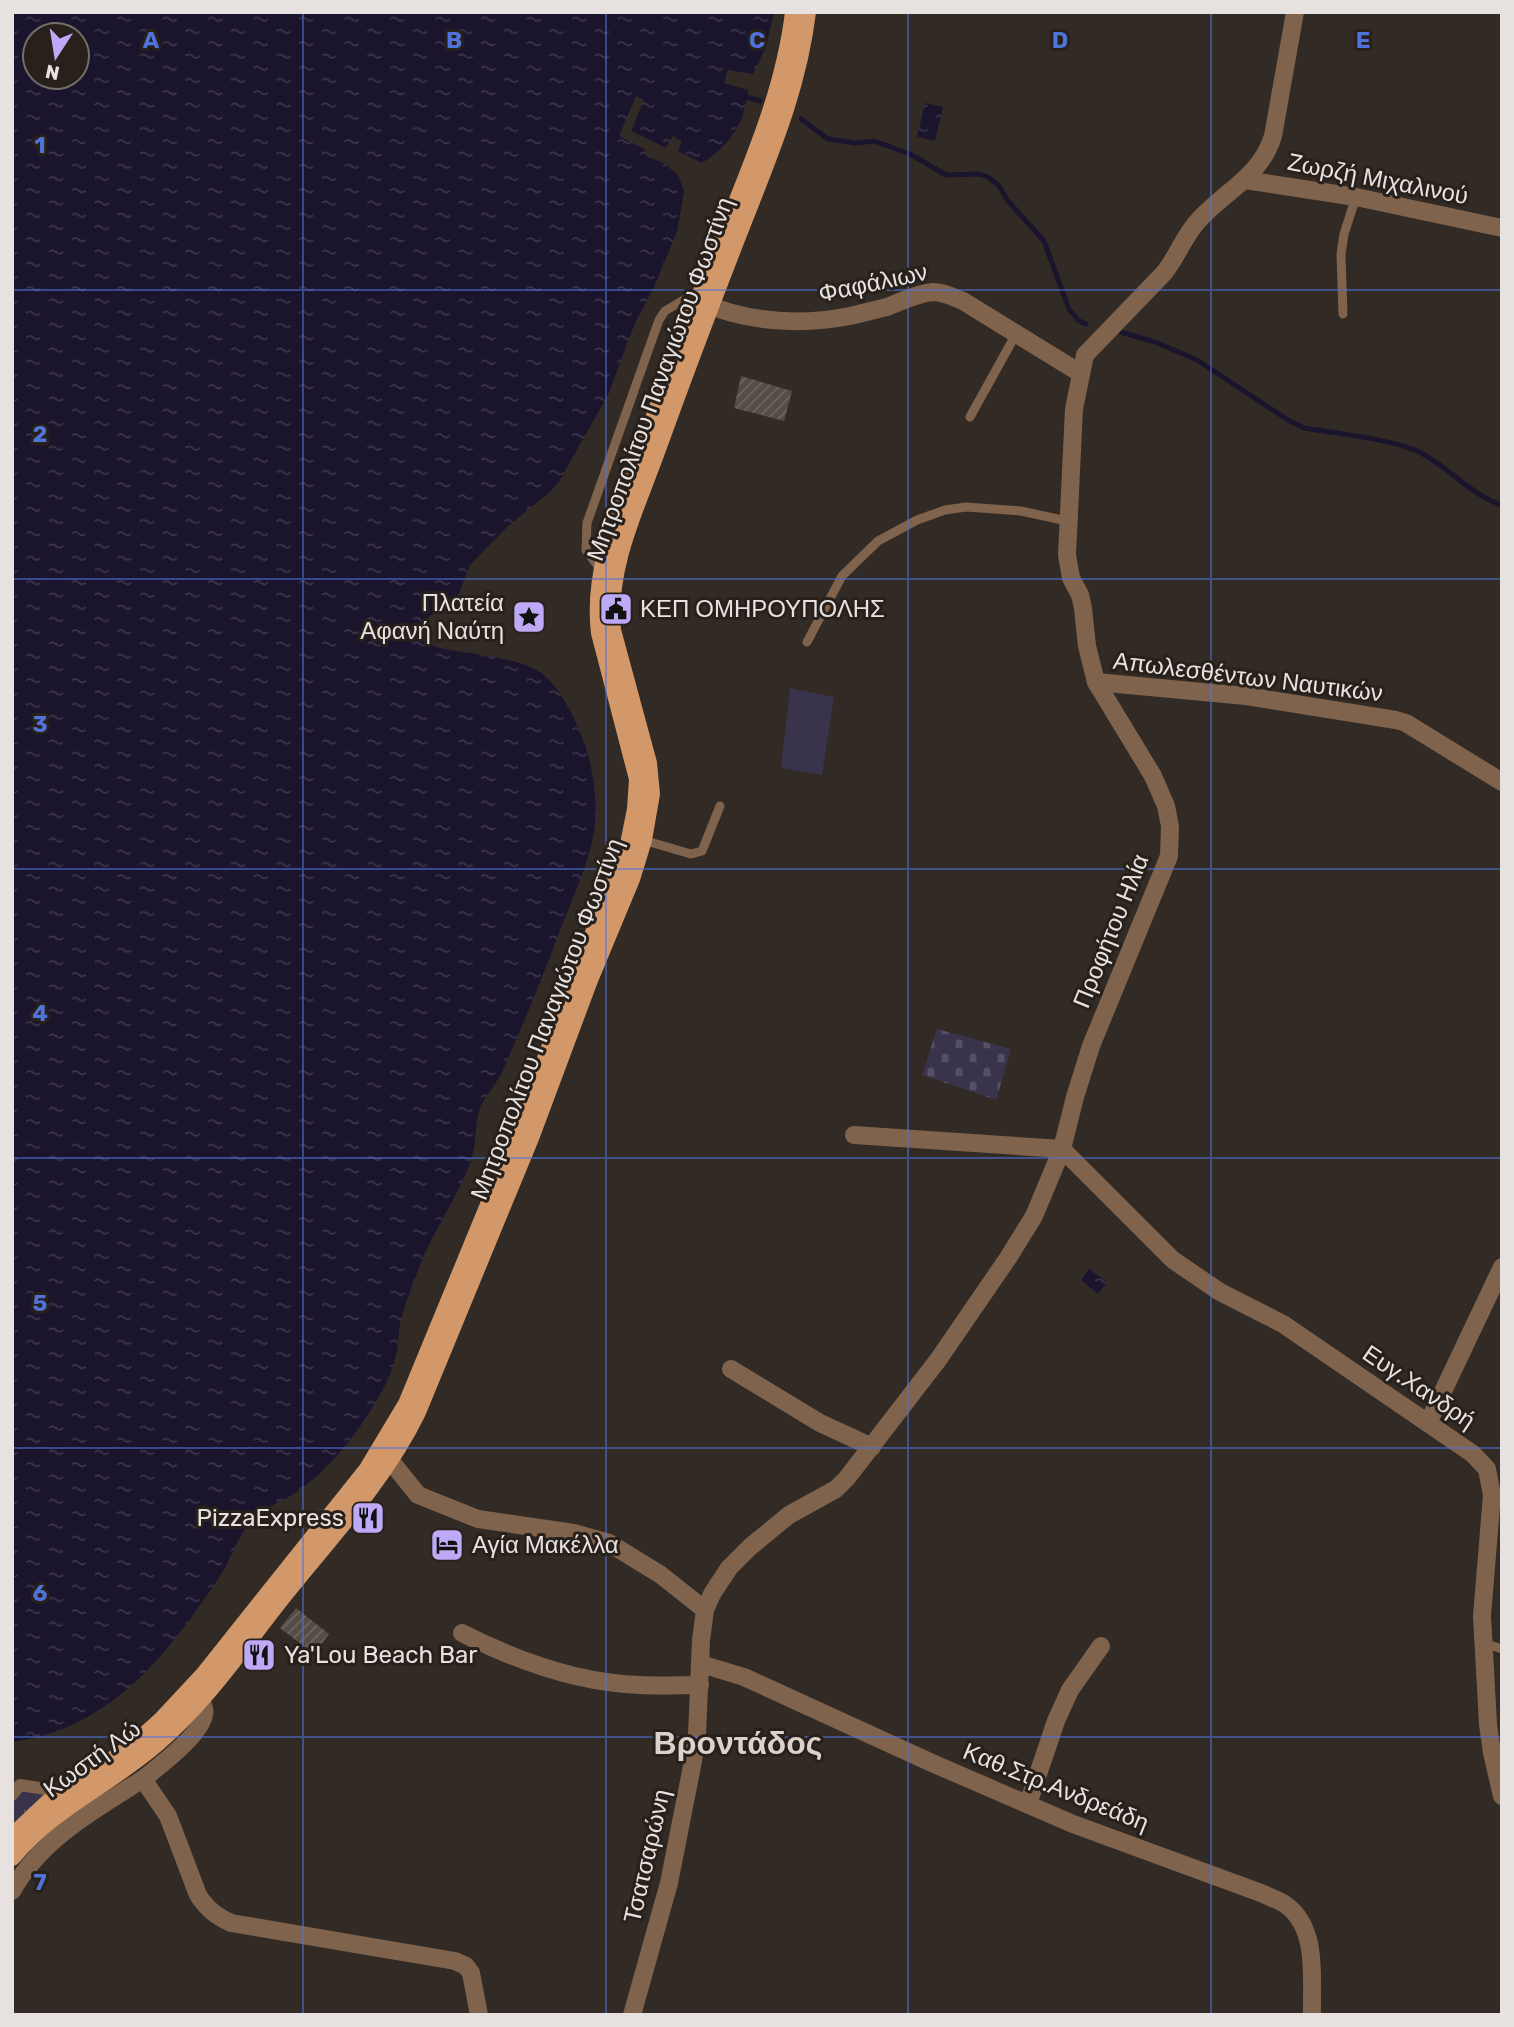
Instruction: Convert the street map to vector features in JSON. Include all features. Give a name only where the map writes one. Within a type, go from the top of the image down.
[{"type":"main road","name":"Μητροπολίτου Παναγιώτου Φωστίνη","points":[[194,1695],[417,1412],[530,1138],[584,992],[631,879],[649,812],[651,778],[612,630],[612,579],[704,304],[771,117],[783,74],[794,12]]},
{"type":"main road","name":"Μητροπολίτου Παναγιώτου Φωστίνη","points":[[386,1454],[519,1132],[577,975],[619,874],[631,836],[638,779],[600,633],[598,596],[601,570],[615,524],[790,99],[807,12]]},
{"type":"main road","name":"Κωστή Λώ","points":[[12,1837],[64,1792],[131,1748],[194,1695]]},
{"type":"main road","name":"Κωστή Λώ","points":[[12,1857],[56,1814],[139,1759],[161,1740],[194,1695]]},
{"type":"street","name":"Προφήτου Ηλία","points":[[701,1664],[705,1610],[729,1568],[750,1547],[789,1516],[836,1489],[872,1447],[938,1360],[1024,1234],[1062,1149],[1091,1046],[1165,869],[1170,836],[1168,817],[1158,786],[1096,682],[1080,595],[1068,568],[1067,521],[1074,409],[1085,355],[1164,273],[1174,261],[1183,240],[1198,221],[1245,180],[1268,153],[1295,12]]},
{"type":"street","name":"Ζωρζή Μιχαλινού","points":[[1245,180],[1356,197],[1502,228]]},
{"type":"street","name":"Φαφάλιων","points":[[704,304],[733,315],[775,321],[806,321],[847,316],[933,292],[963,301],[1080,373]]},
{"type":"street","name":"Απωλεσθέντων Ναυτικών","points":[[1096,682],[1246,696],[1396,720],[1406,723],[1502,782]]},
{"type":"street","points":[[854,1135],[1062,1149]]},
{"type":"street","name":"Ευγ.Χανδρή","points":[[1062,1149],[1173,1260],[1220,1292],[1283,1324],[1473,1454],[1487,1469],[1491,1480],[1491,1516],[1482,1616],[1489,1734],[1502,1796]]},
{"type":"street","points":[[1428,1423],[1502,1267]]},
{"type":"street","points":[[731,1369],[820,1423],[872,1447]]},
{"type":"street","points":[[386,1454],[418,1494],[445,1508],[478,1520],[575,1533],[609,1543],[661,1575],[705,1610]]},
{"type":"street","points":[[462,1633],[521,1660],[574,1675],[637,1685],[700,1685]]},
{"type":"street","points":[[1028,1804],[1056,1721],[1070,1690],[1101,1646]]},
{"type":"street","name":"Τσατσαρώνη","points":[[632,2015],[669,1883],[693,1761],[701,1664]]},
{"type":"street","name":"Καθ.Στρ.Ανδρεάδη","points":[[701,1664],[744,1677],[1073,1824],[1261,1893],[1287,1906],[1302,1924],[1309,1941],[1312,2015]]},
{"type":"street","points":[[12,1892],[28,1867],[62,1834],[143,1779],[199,1727],[205,1713],[194,1695]]},
{"type":"street","points":[[143,1779],[168,1816],[198,1895],[215,1915],[230,1923],[249,1927],[455,1961],[466,1966],[471,1973],[480,2015]]},
{"type":"street","points":[[15,1788],[64,1792]]},
{"type":"lane","points":[[1343,314],[1343,234],[1356,197]]},
{"type":"lane","points":[[601,570],[586,550],[587,523],[659,320],[665,311],[685,299],[704,304]]},
{"type":"lane","points":[[970,417],[1016,334]]},
{"type":"lane","points":[[807,642],[842,576],[877,541],[917,520],[945,510],[966,507],[1021,511],[1067,521]]},
{"type":"lane","points":[[643,840],[691,854],[702,851],[720,806]]},
{"type":"lane","points":[[1484,1643],[1502,1649]]},
{"type":"green space","points":[[790,688],[834,697],[822,775],[781,768]]},
{"type":"green space","points":[[937,1029],[1011,1049],[996,1100],[922,1075]]},
{"type":"green space","points":[[20,1785],[64,1792],[12,1837],[12,1795]]},
{"type":"water","points":[[12,12],[774,12],[766,47],[753,74],[728,70],[724,83],[748,90],[743,114],[728,141],[702,163],[678,151],[682,141],[673,136],[666,148],[631,131],[644,100],[636,96],[619,136],[646,150],[645,156],[664,163],[678,175],[684,191],[677,232],[654,287],[635,323],[608,395],[560,480],[550,492],[507,527],[470,565],[458,596],[452,603],[419,623],[410,632],[433,646],[513,661],[531,667],[545,676],[566,703],[586,748],[596,808],[593,837],[584,869],[518,1036],[501,1074],[479,1111],[471,1161],[412,1285],[389,1376],[365,1419],[327,1466],[306,1485],[263,1511],[247,1526],[224,1570],[157,1659],[134,1683],[108,1704],[79,1722],[47,1734],[12,1742]]},
{"type":"water","points":[[925,103],[943,107],[935,141],[917,137]]},
{"type":"water","points":[[1089,1269],[1107,1282],[1098,1294],[1081,1280]]},
{"type":"building","points":[[741,376],[792,391],[784,421],[734,408]]},
{"type":"building","points":[[296,1608],[329,1634],[314,1654],[280,1628]]},
{"type":"waterway","points":[[747,97],[760,101]]},
{"type":"waterway","points":[[801,119],[828,139],[856,143],[874,141],[910,154],[946,175],[980,174],[988,177],[999,186],[1008,201],[1044,241],[1069,309],[1079,321],[1086,324]]},
{"type":"waterway","points":[[1117,331],[1155,342],[1197,360],[1304,428],[1376,440],[1415,450],[1479,494],[1502,505]]},
{"type":"place","name":"ΚΕΠ ΟΜΗΡΟΥΠΟΛΗΣ","points":[[616,609]]},
{"type":"place","name":"Πλατεία Αφανή Ναύτη","points":[[529,617]]},
{"type":"place","name":"PizzaExpress","points":[[368,1518]]},
{"type":"place","name":"Αγία Μακέλλα","points":[[447,1545]]},
{"type":"place","name":"Ya'Lou Beach Bar","points":[[259,1655]]},
{"type":"district","name":"Βροντάδος","points":[[738,1743]]}]
